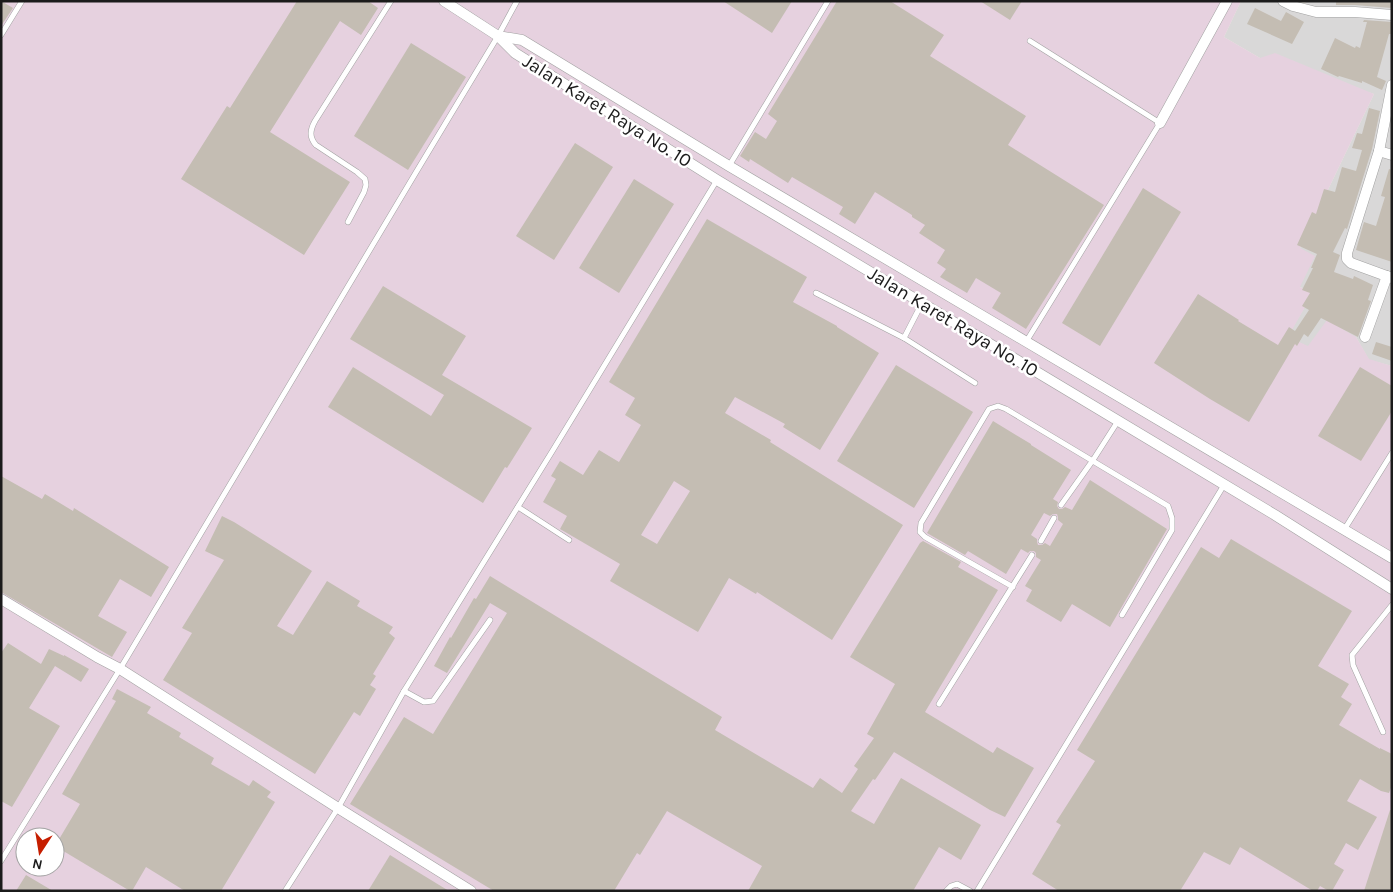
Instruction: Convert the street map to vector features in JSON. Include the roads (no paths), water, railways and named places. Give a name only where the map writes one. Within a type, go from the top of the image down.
[{"type":"street","points":[[444,1],[498,36]]},
{"type":"street","points":[[1160,123],[1227,1]]},
{"type":"street","points":[[1283,1],[1293,6],[1316,12],[1392,15]]},
{"type":"street","name":"Jalan Karet Raya No. 10","points":[[498,36],[522,40],[729,166],[1392,558]]},
{"type":"street","name":"Jalan Karet Raya No. 10","points":[[498,36],[515,53],[717,180],[1275,515],[1392,589]]},
{"type":"street","points":[[1365,338],[1389,277],[1352,263],[1347,259],[1347,253],[1379,151],[1392,85]]},
{"type":"street","points":[[1379,151],[1392,155]]},
{"type":"street","points":[[1,599],[96,657],[120,669],[471,891]]},
{"type":"lane","points":[[1,35],[22,1]]},
{"type":"lane","points":[[348,222],[364,192],[365,179],[316,145],[312,141],[311,129],[391,1]]},
{"type":"lane","points":[[1,861],[120,669],[498,36],[517,1]]},
{"type":"lane","points":[[729,166],[828,1]]},
{"type":"lane","points":[[1026,342],[1160,123],[1030,41]]},
{"type":"lane","points":[[285,891],[338,808],[404,690],[717,180]]},
{"type":"lane","points":[[816,293],[904,338],[976,383]]},
{"type":"lane","points":[[904,338],[922,303]]},
{"type":"lane","points":[[1013,587],[925,537],[920,532],[921,523],[989,409],[998,406],[1006,408],[1168,506],[1172,518],[1172,530],[1122,615]]},
{"type":"lane","points":[[1061,505],[1118,421]]},
{"type":"lane","points":[[1344,530],[1392,453]]},
{"type":"lane","points":[[977,891],[1224,485]]},
{"type":"lane","points":[[518,507],[569,540]]},
{"type":"lane","points":[[1041,541],[1054,518]]},
{"type":"lane","points":[[939,704],[1032,556]]},
{"type":"lane","points":[[1383,732],[1353,665],[1352,655],[1392,605]]},
{"type":"lane","points":[[404,690],[424,702],[433,701],[490,620]]},
{"type":"lane","points":[[946,891],[957,884],[970,891]]}]
